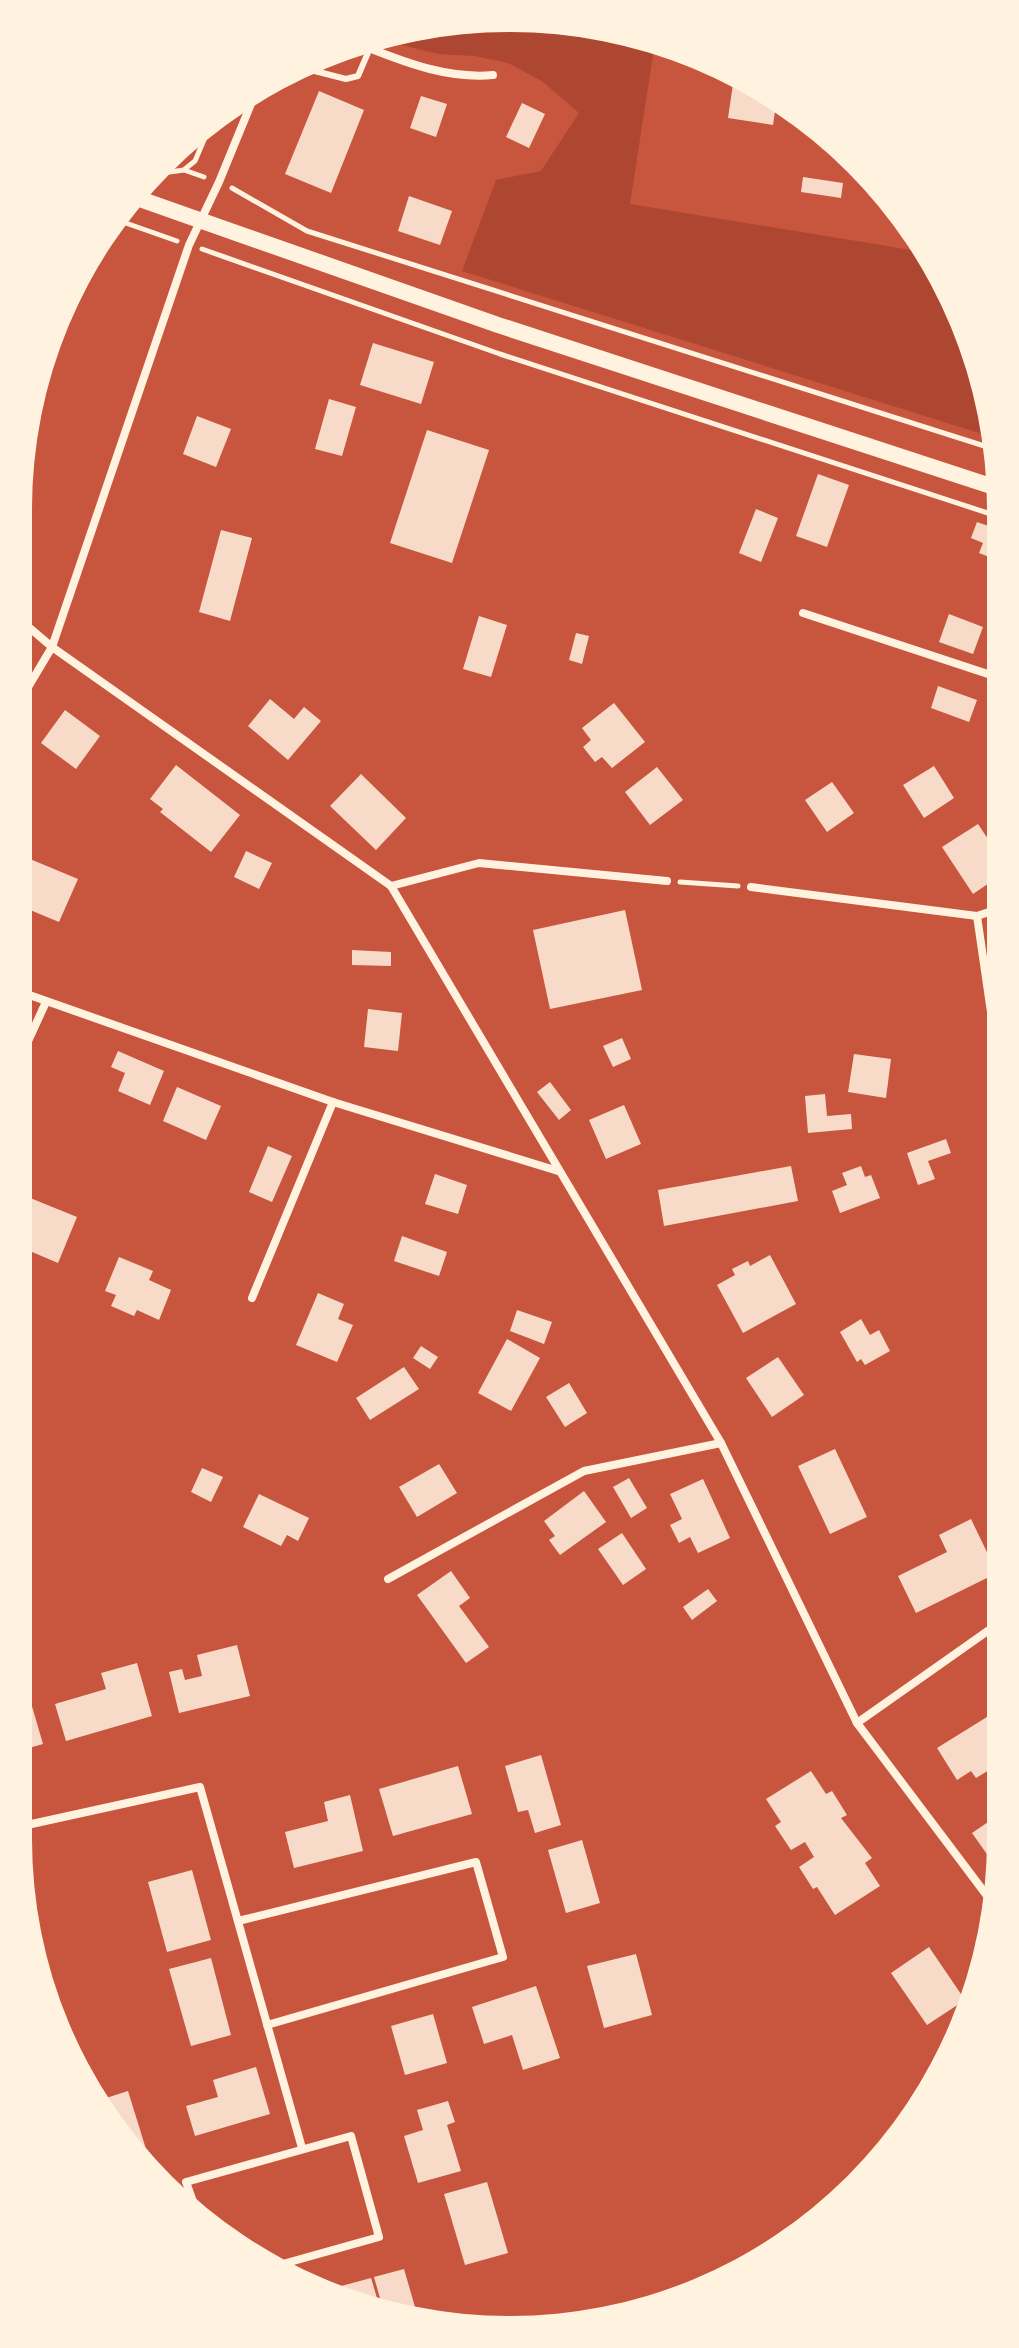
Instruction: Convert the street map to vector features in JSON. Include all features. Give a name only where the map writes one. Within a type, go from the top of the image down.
[{"type":"main road","points":[[145,201],[498,325],[986,484]]},
{"type":"street","points":[[378,50],[454,74],[493,75]]},
{"type":"street","points":[[32,681],[52,647],[189,245],[249,109]]},
{"type":"street","points":[[803,613],[987,674]]},
{"type":"street","points":[[32,630],[391,886],[721,1443],[857,1723],[984,1892]]},
{"type":"street","points":[[391,886],[479,863],[667,881]]},
{"type":"street","points":[[751,887],[977,916],[987,913]]},
{"type":"street","points":[[977,916],[987,985]]},
{"type":"street","points":[[32,996],[333,1102],[559,1171]]},
{"type":"street","points":[[32,1032],[46,1002]]},
{"type":"street","points":[[252,1298],[333,1102]]},
{"type":"street","points":[[388,1579],[584,1471],[721,1443]]},
{"type":"street","points":[[857,1723],[987,1631]]},
{"type":"street","points":[[32,1824],[200,1787],[302,2148]]},
{"type":"street","points":[[238,1921],[476,1862],[503,1957],[267,2025]]},
{"type":"street","points":[[190,2193],[186,2182],[351,2136],[379,2237],[289,2262]]},
{"type":"lane","points":[[318,72],[346,79],[358,76],[368,54]]},
{"type":"path","points":[[184,170],[195,161],[202,144]]},
{"type":"path","points":[[172,172],[184,170],[219,182],[260,201],[307,231],[983,445]]},
{"type":"path","points":[[127,224],[500,354],[987,513]]},
{"type":"path","points":[[667,881],[751,887]]},
{"type":"shaded area","points":[[478,33],[541,33],[603,41],[653,54],[630,204],[911,250],[951,327],[971,386],[981,434],[462,271],[496,180],[541,171],[579,113],[542,81],[508,63],[475,56],[438,54],[400,45]]},
{"type":"building","points":[[732,87],[775,112],[773,125],[728,118]]},
{"type":"building","points":[[319,91],[364,110],[331,193],[285,174]]},
{"type":"building","points":[[421,96],[447,104],[436,137],[410,128]]},
{"type":"building","points":[[522,103],[545,114],[529,148],[506,137]]},
{"type":"building","points":[[803,177],[843,183],[841,198],[801,192]]},
{"type":"building","points":[[409,196],[452,211],[440,245],[398,231]]},
{"type":"building","points":[[373,343],[434,362],[421,404],[360,385]]},
{"type":"building","points":[[329,399],[356,407],[342,456],[315,449]]},
{"type":"building","points":[[197,416],[231,429],[216,467],[183,454]]},
{"type":"building","points":[[427,430],[489,450],[452,563],[390,543]]},
{"type":"building","points":[[818,474],[849,485],[827,547],[796,536]]},
{"type":"building","points":[[756,509],[778,518],[761,562],[739,553]]},
{"type":"building","points":[[977,522],[987,526],[987,556],[979,553],[983,543],[971,538]]},
{"type":"building","points":[[221,530],[252,538],[230,621],[199,612]]},
{"type":"building","points":[[949,614],[983,627],[973,654],[939,642]]},
{"type":"building","points":[[479,616],[507,625],[491,677],[463,669]]},
{"type":"building","points":[[576,633],[589,636],[582,664],[569,660]]},
{"type":"building","points":[[938,686],[977,700],[969,722],[931,708]]},
{"type":"building","points":[[270,699],[294,719],[304,707],[321,721],[288,760],[248,726]]},
{"type":"building","points":[[614,703],[645,742],[612,768],[602,757],[595,762],[583,747],[591,740],[582,728]]},
{"type":"building","points":[[65,710],[100,736],[76,769],[41,743]]},
{"type":"building","points":[[176,765],[240,815],[211,852],[160,812],[163,809],[150,799]]},
{"type":"building","points":[[934,766],[954,798],[924,818],[903,785]]},
{"type":"building","points":[[657,767],[683,800],[650,825],[625,792]]},
{"type":"building","points":[[361,774],[406,818],[376,850],[330,806]]},
{"type":"building","points":[[832,782],[854,813],[827,832],[805,800]]},
{"type":"building","points":[[978,824],[987,838],[987,884],[973,894],[942,847]]},
{"type":"building","points":[[246,851],[272,863],[259,889],[234,877]]},
{"type":"building","points":[[32,860],[78,879],[59,922],[32,911]]},
{"type":"building","points":[[625,910],[642,990],[550,1009],[533,930]]},
{"type":"building","points":[[352,950],[391,952],[391,966],[352,965]]},
{"type":"building","points":[[368,1009],[402,1013],[398,1051],[364,1047]]},
{"type":"building","points":[[622,1038],[631,1059],[613,1067],[603,1046]]},
{"type":"building","points":[[118,1051],[164,1071],[150,1105],[118,1091],[125,1073],[111,1067]]},
{"type":"building","points":[[854,1054],[891,1059],[886,1098],[848,1092]]},
{"type":"building","points":[[550,1082],[571,1110],[559,1120],[537,1092]]},
{"type":"building","points":[[177,1087],[221,1106],[206,1140],[163,1121]]},
{"type":"building","points":[[825,1094],[827,1116],[851,1114],[852,1129],[808,1133],[805,1096]]},
{"type":"building","points":[[624,1105],[641,1144],[606,1159],[589,1120]]},
{"type":"building","points":[[946,1139],[951,1153],[928,1161],[935,1179],[918,1185],[907,1153]]},
{"type":"building","points":[[268,1146],[292,1156],[272,1202],[249,1192]]},
{"type":"building","points":[[791,1166],[798,1201],[664,1226],[658,1190]]},
{"type":"building","points":[[861,1166],[865,1177],[871,1175],[880,1198],[840,1213],[832,1191],[847,1185],[842,1173]]},
{"type":"building","points":[[435,1174],[467,1185],[458,1214],[425,1204]]},
{"type":"building","points":[[32,1199],[77,1217],[58,1263],[32,1252]]},
{"type":"building","points":[[402,1236],[447,1252],[439,1276],[394,1261]]},
{"type":"building","points":[[770,1255],[796,1304],[743,1333],[717,1285],[735,1275],[732,1269],[748,1261],[750,1266]]},
{"type":"building","points":[[119,1257],[153,1271],[149,1280],[171,1290],[159,1320],[137,1310],[134,1316],[111,1306],[116,1295],[105,1291]]},
{"type":"building","points":[[318,1293],[344,1304],[338,1319],[353,1325],[337,1362],[296,1345]]},
{"type":"building","points":[[517,1310],[552,1322],[544,1344],[510,1331]]},
{"type":"building","points":[[861,1319],[870,1335],[879,1330],[890,1351],[865,1365],[861,1359],[857,1362],[840,1332]]},
{"type":"building","points":[[507,1339],[540,1358],[511,1411],[478,1393]]},
{"type":"building","points":[[421,1346],[438,1357],[430,1369],[413,1358]]},
{"type":"building","points":[[778,1357],[804,1395],[772,1417],[746,1378]]},
{"type":"building","points":[[404,1367],[419,1389],[370,1420],[356,1398]]},
{"type":"building","points":[[569,1383],[587,1413],[565,1427],[546,1397]]},
{"type":"building","points":[[835,1449],[867,1517],[830,1534],[798,1466]]},
{"type":"building","points":[[439,1464],[457,1493],[417,1517],[399,1487]]},
{"type":"building","points":[[202,1468],[223,1477],[211,1502],[191,1492]]},
{"type":"building","points":[[629,1478],[647,1508],[631,1518],[613,1487]]},
{"type":"building","points":[[703,1479],[730,1538],[698,1553],[690,1537],[679,1543],[670,1525],[682,1519],[670,1494]]},
{"type":"building","points":[[584,1491],[606,1522],[560,1555],[549,1540],[555,1536],[544,1521]]},
{"type":"building","points":[[259,1494],[309,1518],[298,1541],[287,1535],[281,1546],[243,1527]]},
{"type":"building","points":[[971,1519],[987,1552],[987,1578],[916,1613],[898,1576],[947,1552],[939,1535]]},
{"type":"building","points":[[622,1533],[646,1569],[623,1585],[598,1549]]},
{"type":"building","points":[[451,1571],[470,1598],[459,1606],[489,1647],[466,1663],[417,1595]]},
{"type":"building","points":[[708,1589],[717,1601],[692,1620],[683,1607]]},
{"type":"building","points":[[237,1645],[250,1696],[179,1713],[169,1672],[182,1669],[185,1680],[202,1676],[197,1655]]},
{"type":"building","points":[[137,1663],[152,1716],[66,1741],[55,1704],[106,1689],[101,1673]]},
{"type":"building","points":[[32,1706],[43,1744],[32,1747]]},
{"type":"building","points":[[987,1717],[987,1771],[976,1778],[971,1771],[957,1780],[937,1748]]},
{"type":"building","points":[[541,1755],[561,1825],[535,1833],[528,1810],[518,1812],[505,1766]]},
{"type":"building","points":[[458,1766],[472,1814],[393,1836],[379,1789]]},
{"type":"building","points":[[811,1771],[826,1794],[832,1791],[847,1815],[841,1818],[872,1858],[865,1863],[880,1886],[835,1915],[799,1867],[814,1857],[805,1842],[791,1850],[775,1826],[781,1822],[766,1799]]},
{"type":"building","points":[[350,1795],[363,1851],[294,1868],[285,1832],[328,1821],[324,1802]]},
{"type":"building","points":[[987,1823],[987,1854],[972,1833]]},
{"type":"building","points":[[582,1840],[600,1903],[566,1913],[548,1850]]},
{"type":"building","points":[[192,1870],[211,1940],[167,1952],[148,1882]]},
{"type":"building","points":[[929,1947],[961,1994],[957,2005],[927,2025],[891,1973]]},
{"type":"building","points":[[636,1954],[652,2015],[604,2028],[587,1966]]},
{"type":"building","points":[[211,1958],[231,2035],[191,2046],[169,1969]]},
{"type":"building","points":[[536,1986],[560,2058],[523,2070],[512,2035],[484,2044],[472,2007]]},
{"type":"building","points":[[433,2014],[447,2063],[405,2075],[391,2026]]},
{"type":"building","points":[[256,2067],[270,2114],[195,2136],[186,2106],[218,2097],[213,2080]]},
{"type":"building","points":[[128,2091],[145,2147],[112,2104],[108,2097]]},
{"type":"building","points":[[448,2101],[455,2122],[447,2125],[461,2171],[418,2183],[404,2136],[423,2130],[417,2110]]},
{"type":"building","points":[[487,2182],[508,2253],[465,2265],[444,2194]]},
{"type":"building","points":[[404,2269],[415,2307],[380,2298],[374,2277]]},
{"type":"building","points":[[371,2278],[377,2297],[356,2291],[342,2286]]}]
